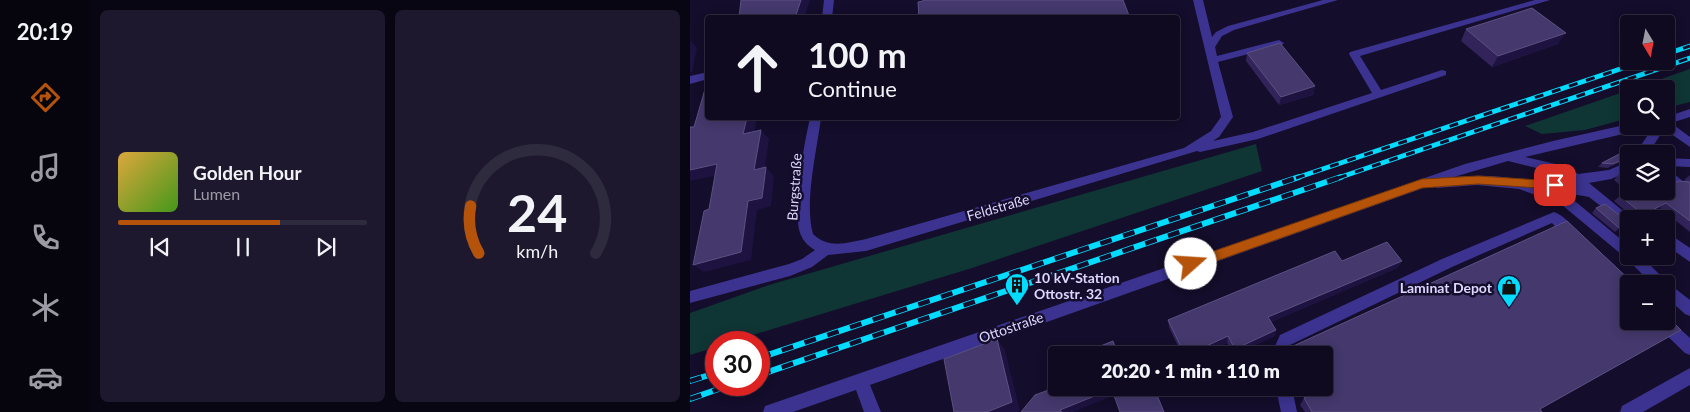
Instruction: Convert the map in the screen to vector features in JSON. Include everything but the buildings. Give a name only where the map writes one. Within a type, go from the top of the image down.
[{"type":"street","points":[[827,15],[829,0]]},
{"type":"street","name":"Feldstraße","points":[[826,248],[866,245],[1188,151],[1216,134],[1227,117],[1198,0]]},
{"type":"street","points":[[1210,47],[1218,34],[1230,28],[1333,0]]},
{"type":"street","points":[[1378,94],[1354,54],[1545,0]]},
{"type":"street","points":[[1214,60],[1279,43]]},
{"type":"street","points":[[1188,151],[1254,136],[1442,73]]},
{"type":"street","points":[[690,80],[705,76]]},
{"type":"street","points":[[1675,118],[1690,113]]},
{"type":"street","name":"Burgstraße","points":[[815,120],[805,212],[806,232],[814,243],[826,248]]},
{"type":"street","name":"Ottostraße","points":[[771,412],[1469,167],[1553,145],[1620,130]]},
{"type":"street","points":[[1675,132],[1690,143]]},
{"type":"street","points":[[1547,166],[1544,154],[1553,145]]},
{"type":"street","points":[[1507,157],[1565,170],[1620,216]]},
{"type":"street","points":[[1675,162],[1690,163]]},
{"type":"street","name":"Ottostraße","points":[[1547,166],[1550,178],[1566,201],[1620,245]]},
{"type":"street","points":[[1575,178],[1590,179],[1620,171]]},
{"type":"street","points":[[1675,179],[1680,183]]},
{"type":"street","name":"Ottostraße","points":[[1422,184],[1478,180],[1518,184],[1566,201]]},
{"type":"street","points":[[1518,184],[1555,185],[1592,193]]},
{"type":"street","points":[[1283,346],[1286,340],[1447,263],[1554,217],[1581,243]]},
{"type":"street","points":[[1675,244],[1690,256]]},
{"type":"street","points":[[690,297],[790,270],[806,263],[826,248]]},
{"type":"street","name":"Ottostraße","points":[[1643,265],[1653,275]]},
{"type":"street","points":[[1675,296],[1690,309]]},
{"type":"street","points":[[1671,330],[1690,348]]},
{"type":"street","points":[[1628,412],[1690,376]]},
{"type":"street","points":[[861,380],[868,404],[873,412]]},
{"type":"street","points":[[1286,396],[1289,412]]},
{"type":"green space","points":[[1690,69],[1690,102],[1675,106],[1675,80],[1658,80]]},
{"type":"green space","points":[[1620,93],[1620,120],[1585,130],[1542,134],[1525,126]]},
{"type":"green space","points":[[1256,144],[1262,171],[972,268],[766,331],[705,331],[705,350],[690,355],[690,313],[769,285]]},
{"type":"railway","points":[[1675,51],[1690,46]]},
{"type":"railway","points":[[1338,178],[1690,58]]},
{"type":"railway","points":[[1296,178],[1620,69]]},
{"type":"railway","points":[[770,354],[1299,177]]},
{"type":"railway","points":[[770,371],[1341,177]]},
{"type":"railway","points":[[690,381],[705,376]]},
{"type":"railway","points":[[690,399],[705,394]]},
{"type":"place","name":"10 kV-Station Ottostr. 32","points":[[1017,306]]},
{"type":"place","name":"Laminat Depot","points":[[1509,308]]},
{"type":"route","points":[[1191,264],[1422,184],[1478,180],[1555,185]]}]
